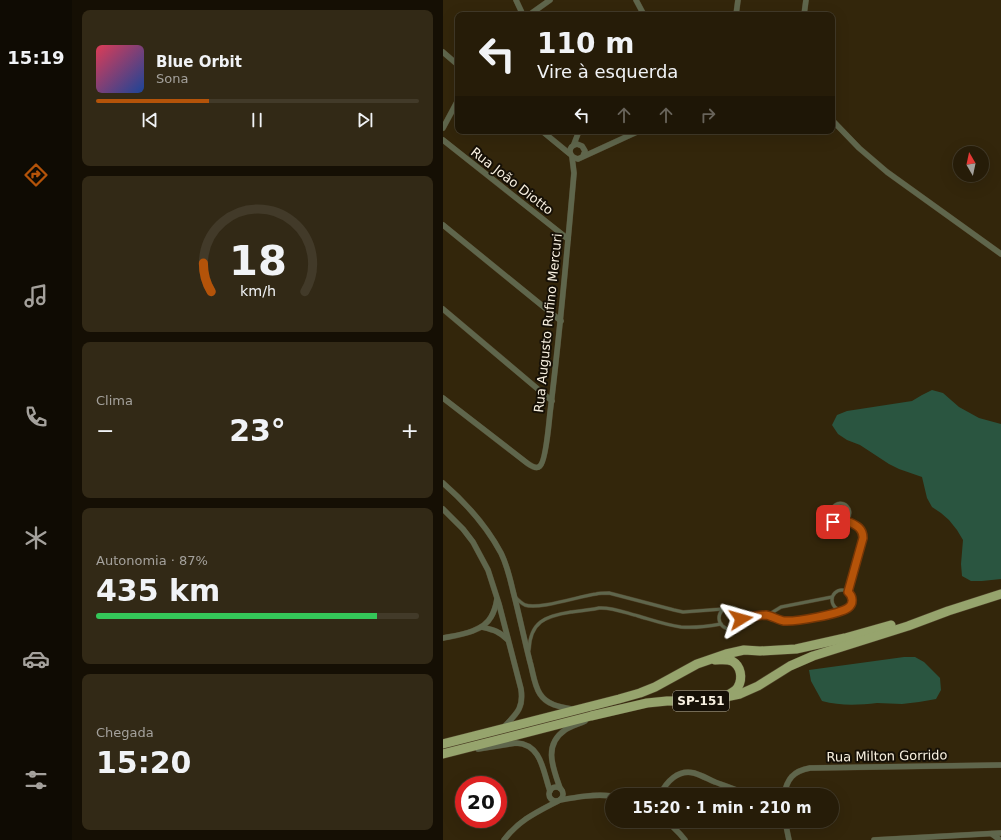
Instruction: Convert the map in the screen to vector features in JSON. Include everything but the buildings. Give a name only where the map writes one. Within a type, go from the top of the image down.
[{"type":"main road","name":"SP-151","points":[[445,754],[647,703],[667,701],[706,701],[741,694],[758,686],[790,666],[813,656],[908,626],[1001,594]]},
{"type":"main road","name":"SP-151","points":[[443,744],[640,693],[655,687],[697,664],[726,654],[744,650],[759,651],[796,649],[845,638],[948,611]]},
{"type":"main road","points":[[697,664],[713,660],[724,660],[730,661],[738,666],[741,680],[738,688],[721,698]]},
{"type":"street","points":[[516,0],[522,12]]},
{"type":"street","points":[[533,12],[550,0]]},
{"type":"street","points":[[636,0],[642,12]]},
{"type":"street","points":[[736,12],[738,0]]},
{"type":"street","points":[[804,12],[806,0]]},
{"type":"street","points":[[443,52],[455,62]]},
{"type":"street","points":[[443,128],[455,106]]},
{"type":"street","points":[[835,123],[859,148],[887,172],[1001,254]]},
{"type":"street","points":[[546,134],[571,156],[577,159],[633,134]]},
{"type":"street","points":[[571,156],[570,149],[575,145],[578,134]]},
{"type":"street","name":"Rua João Diotto","points":[[443,140],[568,239]]},
{"type":"street","points":[[560,145],[582,146],[583,155]]},
{"type":"street","name":"Rua Augusto Rufino Mercuri","points":[[443,398],[533,468],[541,466],[548,435],[552,401],[575,173],[583,155]]},
{"type":"street","name":"Rua Augusto Rufino Mercuri","points":[[571,156],[575,173]]},
{"type":"street","points":[[443,225],[561,321]]},
{"type":"street","points":[[443,309],[552,401]]},
{"type":"street","points":[[443,483],[477,516],[501,554],[510,579],[540,694],[553,705],[578,709]]},
{"type":"street","points":[[443,509],[463,529],[473,542],[488,570],[509,641],[522,697],[519,709],[502,729]]},
{"type":"street","points":[[443,638],[482,627],[491,618],[497,599]]},
{"type":"street","points":[[482,627],[502,634],[509,641]]},
{"type":"street","points":[[559,801],[563,797],[563,792],[552,761],[552,749],[554,743],[564,731],[601,714]]},
{"type":"street","points":[[445,754],[516,744],[527,745],[538,755],[541,761],[552,800],[559,801]]},
{"type":"street","name":"Rua Milton Gorrido","points":[[786,788],[790,777],[800,771],[810,768],[1001,764]]},
{"type":"street","points":[[664,788],[674,777],[682,773],[689,773],[732,788]]},
{"type":"street","points":[[540,810],[548,800],[550,792],[553,788],[561,789],[569,794],[580,797]]},
{"type":"street","points":[[504,840],[529,816],[559,801],[580,797],[605,796]]},
{"type":"street","points":[[675,828],[685,840]]},
{"type":"street","points":[[786,828],[789,840]]},
{"type":"street","points":[[874,840],[1001,833]]},
{"type":"street","points":[[992,834],[1000,840]]},
{"type":"lane","points":[[847,521],[850,515],[848,508],[843,504],[836,504],[833,506],[829,512],[833,522],[840,524],[847,521],[857,526],[863,533],[863,538],[848,592]]},
{"type":"lane","points":[[741,619],[768,615],[781,607],[832,598],[837,591],[841,590],[848,592],[852,598],[852,602],[848,609],[829,615],[785,621],[778,620],[768,615]]},
{"type":"lane","points":[[515,597],[525,605],[533,606],[598,593],[609,593],[683,612],[723,609],[730,606],[740,612],[741,619],[738,626],[735,628],[727,628],[721,624],[719,618],[723,609]]},
{"type":"lane","points":[[832,598],[836,608],[844,610]]},
{"type":"lane","points":[[529,656],[529,643],[532,633],[544,620],[555,615],[605,608],[682,627],[711,626],[721,624]]},
{"type":"green space","points":[[932,390],[943,393],[959,407],[979,418],[1001,424],[1001,579],[971,581],[962,576],[961,564],[963,540],[949,520],[932,507],[927,498],[922,477],[899,469],[860,445],[847,440],[838,434],[832,425],[837,415],[847,411],[912,401]]},
{"type":"green space","points":[[904,657],[915,657],[924,662],[940,678],[941,690],[936,699],[902,704],[836,704],[822,701],[811,681],[809,670]]},
{"type":"route","points":[[741,619],[768,615],[778,620],[785,621],[829,615],[848,609],[851,606],[852,598],[848,592],[863,538],[863,533],[861,529],[847,521],[840,524],[833,522]]}]
